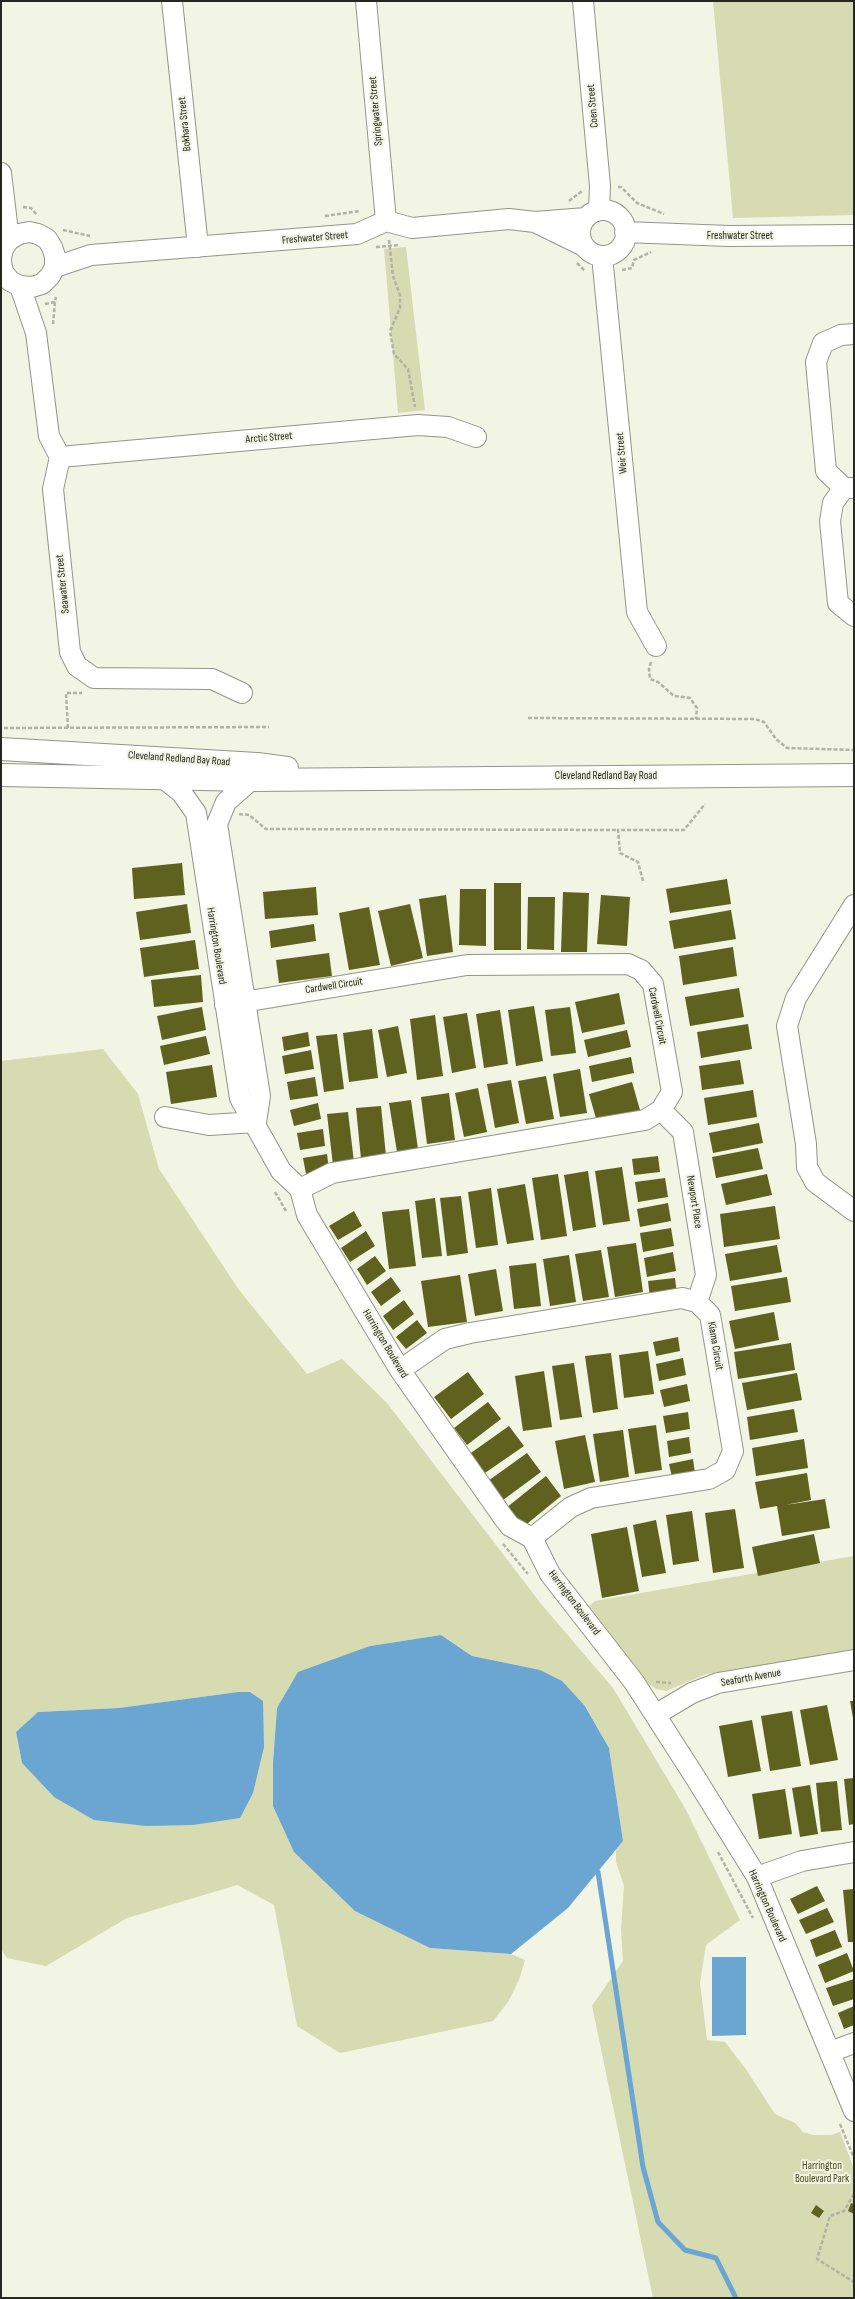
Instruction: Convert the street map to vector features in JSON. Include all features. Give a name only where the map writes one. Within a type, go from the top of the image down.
[{"type":"highway","name":"Cleveland Redland Bay Road","points":[[1,749],[257,764],[357,778]]},
{"type":"highway","name":"Cleveland Redland Bay Road","points":[[1,775],[251,780],[854,775]]},
{"type":"street","name":"Bokhara Street","points":[[172,1],[198,248]]},
{"type":"street","name":"Springwater Street","points":[[366,1],[386,220]]},
{"type":"street","name":"Coen Street","points":[[580,254],[580,232],[593,214],[600,186],[583,1]]},
{"type":"street","points":[[1,173],[4,204],[3,257],[10,281],[20,286],[49,289]]},
{"type":"street","points":[[4,204],[52,247],[55,256],[55,267],[50,276],[49,289],[39,306],[36,333]]},
{"type":"street","points":[[386,220],[412,228],[509,219],[535,222],[593,214],[614,214],[620,219],[625,232],[624,240],[604,264],[595,254],[580,254],[535,222]]},
{"type":"street","name":"Freshwater Street","points":[[55,267],[91,255],[198,248],[357,234],[386,220]]},
{"type":"street","name":"Freshwater Street","points":[[625,232],[729,236],[854,235]]},
{"type":"street","points":[[3,257],[19,234],[38,236]]},
{"type":"street","name":"Freshwater Street","points":[[38,236],[91,255]]},
{"type":"street","name":"Weir Street","points":[[604,264],[637,612],[656,646]]},
{"type":"street","points":[[20,286],[36,333],[49,436],[60,457]]},
{"type":"street","points":[[854,334],[841,334],[824,343],[816,362],[826,471],[849,488],[833,503],[830,521],[838,603],[854,616]]},
{"type":"street","name":"Arctic Street","points":[[60,457],[418,425],[448,427],[476,437]]},
{"type":"street","name":"Seawater Street","points":[[60,457],[53,489],[70,652],[77,666],[94,678]]},
{"type":"street","points":[[94,678],[212,680],[242,693]]},
{"type":"street","name":"Harrington Boulevard","points":[[163,778],[181,792],[196,813],[240,1098],[256,1122],[281,1171],[300,1189],[307,1215],[400,1370],[503,1517],[510,1526],[532,1538],[550,1574],[634,1682],[757,1877],[854,2111]]},
{"type":"street","name":"Harrington Boulevard","points":[[251,780],[226,802],[217,824],[260,1096],[256,1122]]},
{"type":"street","points":[[854,905],[796,998],[787,1026],[806,1144],[807,1167],[815,1182],[854,1211]]},
{"type":"street","name":"Cardwell Circuit","points":[[225,1004],[467,965],[628,964],[640,970],[653,984],[672,1092],[661,1110],[645,1120],[332,1173],[300,1189]]},
{"type":"street","name":"Newport Place","points":[[661,1110],[683,1132],[706,1275],[697,1302]]},
{"type":"street","points":[[165,1116],[209,1125],[256,1122]]},
{"type":"street","points":[[400,1370],[445,1339],[682,1298],[697,1302]]},
{"type":"street","name":"Kiama Circuit","points":[[532,1538],[571,1507],[592,1498],[708,1479],[725,1470],[733,1451],[710,1315],[697,1302]]},
{"type":"street","name":"Seaforth Avenue","points":[[655,1715],[692,1693],[718,1683],[854,1660]]},
{"type":"street","points":[[757,1877],[802,1861],[854,1852]]},
{"type":"street","points":[[830,2052],[854,2043]]},
{"type":"path","points":[[386,220],[393,276],[400,295],[400,308],[390,330],[394,354],[408,369],[418,425]]},
{"type":"path","points":[[374,247],[403,244]]},
{"type":"path","points":[[580,254],[584,270],[604,264]]},
{"type":"path","points":[[39,306],[55,302],[49,289]]},
{"type":"path","points":[[656,646],[649,669],[650,679],[658,682],[674,696],[690,698],[697,708],[696,719]]},
{"type":"path","points":[[68,728],[66,692],[92,693],[94,678]]},
{"type":"path","points":[[528,718],[755,719],[764,722],[776,739],[787,748],[854,750]]},
{"type":"path","points":[[1,728],[269,727]]},
{"type":"path","points":[[222,812],[249,815],[266,830],[684,830],[705,804]]},
{"type":"path","points":[[618,830],[620,853],[638,862],[643,881]]},
{"type":"path","points":[[854,2194],[844,2211],[830,2216],[817,2259],[854,2282]]},
{"type":"green space","points":[[713,1],[854,1],[854,215],[733,218]]},
{"type":"green space","points":[[406,247],[425,410],[398,413],[384,249]]},
{"type":"green space","name":"Harrington Boulevard Park","points":[[103,1049],[138,1094],[159,1169],[239,1290],[307,1374],[342,1359],[387,1403],[542,1605],[613,1688],[685,1808],[740,1920],[706,1945],[700,1983],[707,2040],[725,2042],[745,2068],[775,2114],[795,2123],[803,2132],[813,2135],[831,2135],[840,2132],[854,2169],[854,2298],[653,2298],[592,2006],[623,1961],[621,1929],[624,1886],[616,1862],[616,1850],[623,1841],[609,1748],[585,1705],[505,1664],[472,1656],[441,1635],[370,1646],[277,1708],[273,1762],[273,1806],[430,1948],[511,1954],[525,1960],[519,1980],[508,2002],[493,2021],[340,2053],[297,2026],[274,1905],[237,1885],[127,1918],[46,1966],[7,1958],[1,1949],[1,1061]],"holes":[[[238,1692],[54,1797],[22,1763],[16,1732],[39,1712],[119,1708]]]},
{"type":"green space","points":[[854,1556],[854,1650],[706,1674],[666,1691],[656,1689],[648,1683],[589,1606],[595,1601]]},
{"type":"water","points":[[441,1635],[472,1656],[540,1670],[562,1681],[585,1706],[609,1748],[623,1841],[568,1908],[511,1954],[430,1948],[355,1911],[294,1852],[273,1806],[273,1762],[277,1708],[298,1672],[370,1646]]},
{"type":"water","points":[[238,1692],[250,1692],[263,1701],[264,1747],[253,1793],[240,1818],[193,1825],[146,1826],[94,1820],[54,1797],[22,1763],[16,1732],[38,1712],[119,1708]]},
{"type":"water","points":[[712,1957],[746,1957],[746,2035],[712,2036]]},
{"type":"building","points":[[182,863],[185,895],[134,899],[132,868]]},
{"type":"building","points":[[727,879],[731,904],[670,913],[666,889]]},
{"type":"building","points":[[494,883],[521,883],[521,950],[494,950]]},
{"type":"building","points":[[316,887],[318,915],[265,919],[263,892]]},
{"type":"building","points":[[460,889],[486,889],[486,946],[459,945]]},
{"type":"building","points":[[563,892],[589,893],[587,952],[561,952]]},
{"type":"building","points":[[446,895],[453,952],[427,956],[419,899]]},
{"type":"building","points":[[601,895],[630,897],[627,946],[597,944]]},
{"type":"building","points":[[528,897],[555,897],[554,950],[527,949]]},
{"type":"building","points":[[187,904],[191,933],[140,940],[136,912]]},
{"type":"building","points":[[410,904],[423,958],[391,966],[378,911]]},
{"type":"building","points":[[369,907],[380,965],[349,970],[339,913]]},
{"type":"building","points":[[731,910],[736,939],[674,949],[669,921]]},
{"type":"building","points":[[314,924],[316,941],[271,948],[269,931]]},
{"type":"building","points":[[195,940],[199,969],[144,977],[140,948]]},
{"type":"building","points":[[733,947],[737,976],[683,985],[679,956]]},
{"type":"building","points":[[329,953],[332,976],[279,983],[276,960]]},
{"type":"building","points":[[201,975],[203,1002],[154,1007],[151,980]]},
{"type":"building","points":[[739,988],[744,1017],[690,1026],[685,997]]},
{"type":"building","points":[[619,993],[625,1024],[582,1033],[575,1002]]},
{"type":"building","points":[[534,1006],[543,1061],[516,1066],[508,1010]]},
{"type":"building","points":[[202,1007],[206,1030],[162,1040],[157,1016]]},
{"type":"building","points":[[570,1007],[576,1053],[551,1056],[545,1010]]},
{"type":"building","points":[[500,1010],[508,1064],[484,1068],[476,1014]]},
{"type":"building","points":[[467,1013],[476,1068],[452,1073],[443,1017]]},
{"type":"building","points":[[435,1015],[443,1076],[417,1080],[410,1019]]},
{"type":"building","points":[[748,1024],[752,1049],[701,1058],[697,1032]]},
{"type":"building","points":[[398,1026],[407,1073],[387,1077],[378,1030]]},
{"type":"building","points":[[372,1029],[378,1078],[349,1082],[343,1033]]},
{"type":"building","points":[[627,1030],[631,1047],[588,1057],[584,1040]]},
{"type":"building","points":[[308,1032],[310,1046],[284,1051],[282,1037]]},
{"type":"building","points":[[337,1034],[344,1089],[324,1092],[316,1036]]},
{"type":"building","points":[[206,1036],[210,1054],[164,1065],[160,1046]]},
{"type":"building","points":[[311,1050],[314,1069],[285,1074],[282,1056]]},
{"type":"building","points":[[631,1057],[634,1073],[592,1082],[589,1066]]},
{"type":"building","points":[[740,1060],[744,1084],[702,1090],[699,1066]]},
{"type":"building","points":[[212,1065],[217,1097],[171,1104],[166,1072]]},
{"type":"building","points":[[580,1069],[587,1113],[560,1117],[553,1074]]},
{"type":"building","points":[[546,1076],[554,1119],[526,1124],[518,1081]]},
{"type":"building","points":[[315,1077],[318,1096],[290,1100],[287,1082]]},
{"type":"building","points":[[511,1080],[519,1123],[495,1128],[487,1084]]},
{"type":"building","points":[[632,1082],[640,1110],[597,1122],[589,1094]]},
{"type":"building","points":[[478,1088],[487,1132],[464,1137],[455,1093]]},
{"type":"building","points":[[753,1090],[757,1117],[708,1125],[704,1098]]},
{"type":"building","points":[[449,1093],[455,1140],[427,1144],[421,1097]]},
{"type":"building","points":[[411,1100],[418,1149],[397,1152],[389,1103]]},
{"type":"building","points":[[318,1103],[321,1119],[294,1126],[290,1110]]},
{"type":"building","points":[[381,1106],[386,1156],[361,1159],[356,1108]]},
{"type":"building","points":[[348,1112],[354,1162],[333,1165],[327,1114]]},
{"type":"building","points":[[759,1123],[763,1143],[713,1153],[709,1133]]},
{"type":"building","points":[[323,1129],[325,1146],[300,1150],[297,1133]]},
{"type":"building","points":[[758,1148],[763,1169],[716,1178],[712,1157]]},
{"type":"building","points":[[327,1154],[329,1170],[306,1174],[303,1158]]},
{"type":"building","points":[[658,1156],[660,1172],[634,1175],[632,1159]]},
{"type":"building","points":[[622,1167],[630,1221],[603,1225],[595,1171]]},
{"type":"building","points":[[588,1171],[596,1227],[573,1231],[564,1175]]},
{"type":"building","points":[[558,1174],[567,1236],[541,1240],[532,1178]]},
{"type":"building","points":[[767,1174],[772,1195],[726,1205],[721,1184]]},
{"type":"building","points":[[665,1178],[668,1197],[638,1202],[635,1182]]},
{"type":"building","points":[[525,1184],[534,1240],[507,1244],[497,1189]]},
{"type":"building","points":[[491,1188],[498,1245],[476,1248],[468,1192]]},
{"type":"building","points":[[461,1196],[468,1253],[447,1256],[440,1198]]},
{"type":"building","points":[[435,1198],[442,1256],[422,1258],[415,1201]]},
{"type":"building","points":[[668,1203],[671,1221],[640,1227],[637,1209]]},
{"type":"building","points":[[775,1206],[780,1239],[724,1247],[720,1214]]},
{"type":"building","points":[[409,1209],[416,1266],[389,1269],[382,1212]]},
{"type":"building","points":[[354,1211],[362,1226],[338,1240],[329,1226]]},
{"type":"building","points":[[671,1228],[674,1246],[643,1252],[640,1233]]},
{"type":"building","points":[[366,1231],[375,1246],[350,1262],[341,1248]]},
{"type":"building","points":[[636,1243],[643,1292],[615,1297],[607,1247]]},
{"type":"building","points":[[777,1245],[782,1272],[730,1281],[725,1254]]},
{"type":"building","points":[[601,1250],[609,1297],[583,1301],[575,1254]]},
{"type":"building","points":[[673,1252],[676,1271],[647,1277],[644,1258]]},
{"type":"building","points":[[569,1255],[576,1302],[550,1306],[543,1259]]},
{"type":"building","points":[[375,1256],[386,1271],[367,1285],[357,1269]]},
{"type":"building","points":[[536,1263],[541,1306],[514,1309],[509,1266]]},
{"type":"building","points":[[496,1269],[503,1311],[475,1316],[468,1274]]},
{"type":"building","points":[[460,1275],[467,1322],[428,1327],[421,1281]]},
{"type":"building","points":[[391,1277],[401,1291],[381,1306],[371,1292]]},
{"type":"building","points":[[787,1277],[791,1302],[735,1311],[731,1286]]},
{"type":"building","points":[[675,1278],[677,1295],[650,1298],[648,1281]]},
{"type":"building","points":[[404,1300],[414,1314],[393,1330],[383,1316]]},
{"type":"building","points":[[774,1312],[779,1340],[735,1349],[729,1321]]},
{"type":"building","points":[[417,1320],[427,1333],[406,1349],[396,1337]]},
{"type":"building","points":[[678,1337],[680,1351],[656,1356],[653,1342]]},
{"type":"building","points":[[791,1343],[795,1370],[738,1379],[734,1352]]},
{"type":"building","points":[[648,1351],[654,1394],[624,1398],[619,1355]]},
{"type":"building","points":[[611,1353],[618,1409],[593,1413],[585,1356]]},
{"type":"building","points":[[683,1358],[686,1375],[659,1381],[656,1364]]},
{"type":"building","points":[[574,1363],[582,1417],[560,1420],[552,1366]]},
{"type":"building","points":[[544,1371],[552,1427],[523,1431],[515,1376]]},
{"type":"building","points":[[468,1372],[484,1394],[451,1419],[434,1397]]},
{"type":"building","points":[[797,1373],[802,1400],[747,1410],[742,1383]]},
{"type":"building","points":[[687,1384],[690,1401],[664,1407],[660,1390]]},
{"type":"building","points":[[488,1402],[501,1419],[467,1445],[454,1428]]},
{"type":"building","points":[[794,1409],[798,1432],[750,1440],[747,1417]]},
{"type":"building","points":[[688,1412],[690,1429],[666,1433],[663,1416]]},
{"type":"building","points":[[656,1425],[662,1470],[635,1474],[628,1429]]},
{"type":"building","points":[[509,1426],[524,1446],[482,1475],[468,1455]]},
{"type":"building","points":[[623,1430],[629,1477],[600,1482],[593,1434]]},
{"type":"building","points":[[585,1435],[595,1482],[564,1489],[555,1441]]},
{"type":"building","points":[[689,1437],[691,1453],[669,1457],[667,1441]]},
{"type":"building","points":[[804,1439],[808,1468],[756,1476],[752,1448]]},
{"type":"building","points":[[527,1453],[541,1472],[503,1500],[488,1481]]},
{"type":"building","points":[[693,1459],[695,1473],[672,1477],[669,1464]]},
{"type":"building","points":[[807,1473],[811,1500],[785,1505],[825,1499],[830,1528],[782,1536],[777,1506],[760,1509],[755,1482]]},
{"type":"building","points":[[546,1476],[561,1496],[522,1528],[506,1508]]},
{"type":"building","points":[[735,1509],[744,1568],[713,1573],[705,1513]]},
{"type":"building","points":[[692,1511],[699,1561],[673,1565],[666,1515]]},
{"type":"building","points":[[656,1520],[666,1573],[642,1577],[633,1525]]},
{"type":"building","points":[[627,1527],[639,1591],[602,1598],[591,1534]]},
{"type":"building","points":[[814,1534],[820,1563],[758,1576],[752,1547]]},
{"type":"building","points":[[850,1701],[854,1701],[854,1718],[853,1718]]},
{"type":"building","points":[[827,1705],[838,1760],[810,1765],[800,1710]]},
{"type":"building","points":[[792,1711],[801,1766],[770,1771],[761,1716]]},
{"type":"building","points":[[752,1720],[761,1771],[728,1777],[719,1726]]},
{"type":"building","points":[[854,1778],[854,1824],[849,1825],[844,1779]]},
{"type":"building","points":[[837,1781],[842,1830],[821,1832],[816,1783]]},
{"type":"building","points":[[810,1785],[818,1834],[800,1837],[792,1788]]},
{"type":"building","points":[[785,1789],[792,1834],[759,1839],[752,1794]]},
{"type":"building","points":[[817,1886],[825,1901],[798,1914],[790,1899]]},
{"type":"building","points":[[854,1889],[854,1942],[848,1942],[843,1890]]},
{"type":"building","points":[[827,1908],[834,1922],[806,1934],[799,1920]]},
{"type":"building","points":[[835,1930],[842,1947],[816,1957],[810,1940]]},
{"type":"building","points":[[847,1953],[854,1971],[825,1983],[818,1965]]},
{"type":"building","points":[[854,1979],[854,1999],[833,2006],[826,1988]]},
{"type":"building","points":[[854,2006],[854,2025],[844,2029],[838,2013]]},
{"type":"building","points":[[851,2203],[854,2204],[854,2214],[848,2211]]},
{"type":"building","points":[[816,2205],[824,2211],[819,2218],[811,2213]]},
{"type":"waterway","points":[[598,1872],[643,2167],[658,2222],[685,2250],[716,2258],[736,2298]]}]
